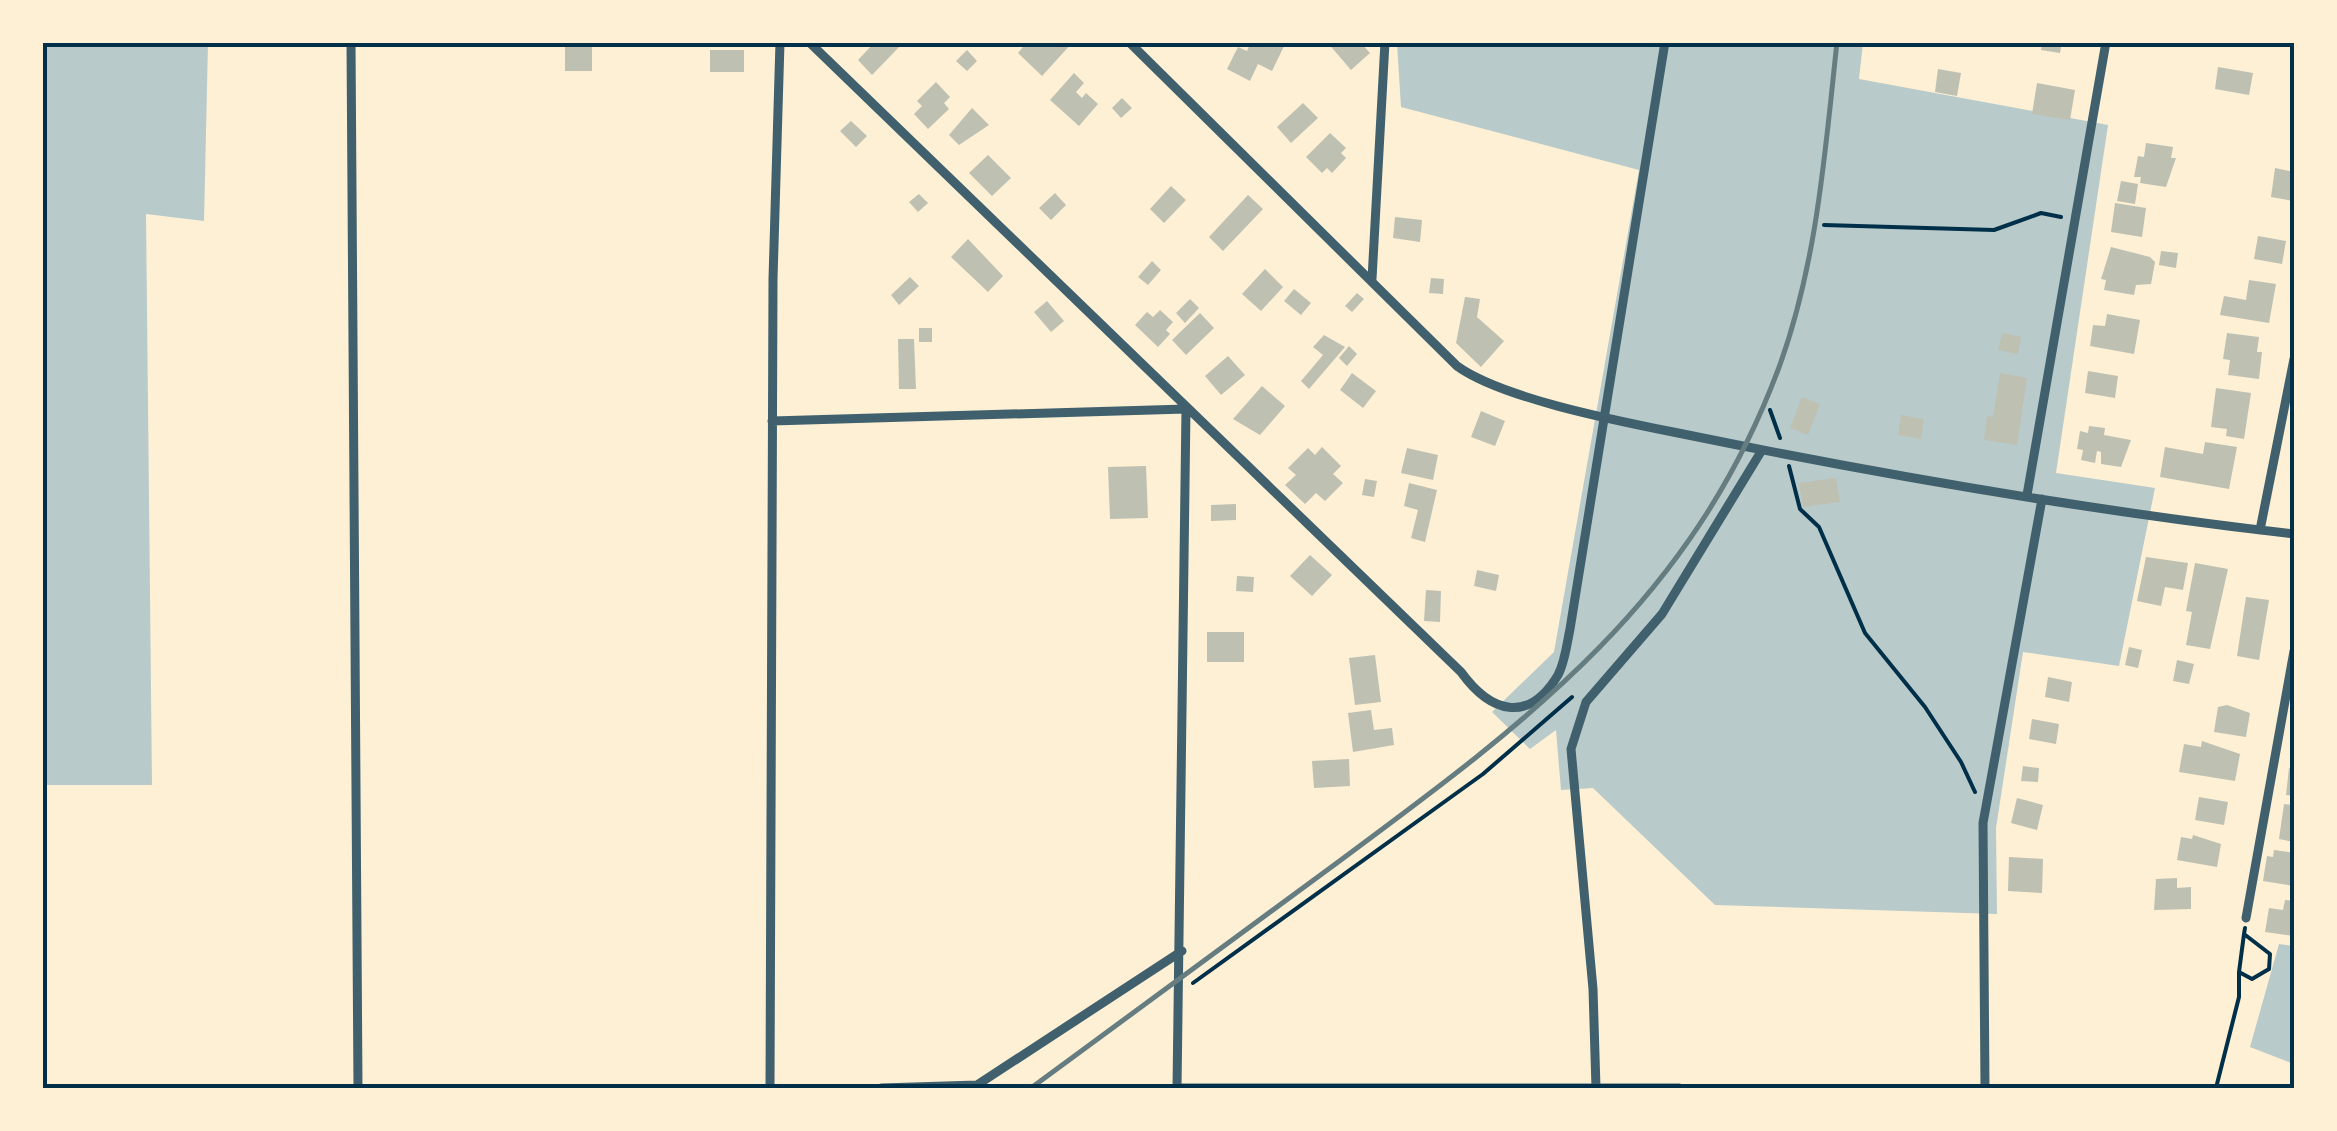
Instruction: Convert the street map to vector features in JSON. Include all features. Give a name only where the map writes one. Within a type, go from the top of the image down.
[{"type":"street","points":[[351,42],[358,1088]]},
{"type":"street","points":[[770,1088],[772,422],[780,42]]},
{"type":"street","points":[[810,42],[1473,689],[1491,705],[1514,710],[1525,706],[1560,673],[1665,42]]},
{"type":"street","points":[[1130,42],[1471,376],[1605,417],[1762,450],[2042,499],[2294,534]]},
{"type":"street","points":[[1372,279],[1385,42]]},
{"type":"street","points":[[2027,495],[2106,42]]},
{"type":"street","points":[[2260,530],[2294,358]]},
{"type":"street","points":[[772,422],[1186,408]]},
{"type":"street","points":[[1186,408],[1182,991],[1177,1088],[1679,1088]]},
{"type":"street","points":[[1596,1088],[1593,989],[1571,749],[1574,734],[1586,702],[1662,614],[1762,450]]},
{"type":"street","points":[[1985,1088],[1984,813],[2042,499]]},
{"type":"street","points":[[2246,918],[2294,651]]},
{"type":"street","points":[[881,1088],[978,1085],[1182,951]]},
{"type":"path","points":[[1824,225],[1994,230],[2041,214],[2076,219]]},
{"type":"path","points":[[1770,410],[1800,509],[1818,527],[1864,633],[1952,748],[1984,813]]},
{"type":"path","points":[[1182,991],[1483,774],[1550,721],[1576,693]]},
{"type":"path","points":[[2216,1088],[2239,997],[2246,918]]},
{"type":"path","points":[[2239,972],[2252,979],[2269,969],[2270,954],[2244,934]]},
{"type":"shaded area","points":[[42,43],[208,43],[204,221],[146,214],[152,785],[43,785]]},
{"type":"shaded area","points":[[1397,43],[1863,43],[1859,79],[2108,125],[2056,473],[2155,488],[2119,666],[2023,652],[1996,828],[1997,914],[1715,905],[1593,788],[1561,790],[1556,730],[1530,749],[1492,712],[1554,652],[1639,170],[1401,107]]},
{"type":"shaded area","points":[[2279,944],[2294,946],[2294,1064],[2250,1047]]},
{"type":"building","points":[[565,42],[592,42],[592,71],[565,71]]},
{"type":"building","points":[[875,42],[904,42],[872,75],[858,60]]},
{"type":"building","points":[[1027,42],[1073,42],[1042,76],[1018,53]]},
{"type":"building","points":[[1251,42],[1285,44],[1272,71],[1258,64],[1250,81],[1227,69],[1238,47],[1247,51]]},
{"type":"building","points":[[1327,42],[1360,42],[1370,53],[1351,70]]},
{"type":"building","points":[[2042,42],[2062,42],[2060,53],[2041,50]]},
{"type":"building","points":[[710,50],[744,50],[744,72],[710,72]]},
{"type":"building","points":[[967,50],[977,61],[967,71],[956,61]]},
{"type":"building","points":[[2218,67],[2253,73],[2249,95],[2215,89]]},
{"type":"building","points":[[1938,69],[1961,73],[1957,96],[1935,92]]},
{"type":"building","points":[[1074,73],[1084,83],[1076,92],[1082,98],[1086,93],[1098,104],[1079,126],[1050,100]]},
{"type":"building","points":[[936,82],[950,97],[944,103],[949,109],[928,129],[914,114],[922,106],[917,101]]},
{"type":"building","points":[[2037,83],[2075,90],[2070,120],[2032,114]]},
{"type":"building","points":[[1122,98],[1132,108],[1121,118],[1112,108]]},
{"type":"building","points":[[1303,103],[1318,118],[1291,143],[1277,127]]},
{"type":"building","points":[[972,108],[989,125],[959,145],[949,135]]},
{"type":"building","points":[[851,121],[867,136],[856,147],[840,131]]},
{"type":"building","points":[[1330,133],[1346,148],[1341,153],[1346,158],[1332,173],[1327,168],[1322,173],[1306,157]]},
{"type":"building","points":[[2146,143],[2173,147],[2171,158],[2176,158],[2166,187],[2140,183],[2141,177],[2134,177],[2138,156],[2144,157]]},
{"type":"building","points":[[988,155],[1011,178],[992,196],[969,173]]},
{"type":"building","points":[[2275,168],[2294,172],[2293,201],[2271,197]]},
{"type":"building","points":[[2121,181],[2138,184],[2135,204],[2117,201]]},
{"type":"building","points":[[1171,186],[1186,200],[1164,223],[1150,209]]},
{"type":"building","points":[[1055,193],[1066,205],[1051,220],[1039,208]]},
{"type":"building","points":[[919,194],[928,203],[918,212],[909,202]]},
{"type":"building","points":[[1248,195],[1263,209],[1223,251],[1209,237]]},
{"type":"building","points":[[2115,203],[2146,208],[2142,237],[2111,232]]},
{"type":"building","points":[[1395,217],[1422,220],[1420,242],[1393,238]]},
{"type":"building","points":[[2258,236],[2286,241],[2282,264],[2254,259]]},
{"type":"building","points":[[968,239],[1003,276],[988,292],[951,257]]},
{"type":"building","points":[[2111,247],[2150,257],[2155,262],[2151,284],[2136,285],[2134,295],[2104,290],[2106,280],[2101,279]]},
{"type":"building","points":[[2161,251],[2178,253],[2176,268],[2159,265]]},
{"type":"building","points":[[1152,261],[1161,270],[1148,285],[1138,277]]},
{"type":"building","points":[[1265,269],[1283,287],[1261,311],[1242,294]]},
{"type":"building","points":[[910,277],[919,286],[899,305],[891,295]]},
{"type":"building","points":[[1431,278],[1444,279],[1443,294],[1429,293]]},
{"type":"building","points":[[2249,280],[2276,284],[2269,323],[2220,315],[2224,296],[2246,300]]},
{"type":"building","points":[[1294,289],[1311,303],[1301,315],[1284,301]]},
{"type":"building","points":[[1357,293],[1364,299],[1352,312],[1345,306]]},
{"type":"building","points":[[1465,297],[1480,299],[1477,317],[1504,341],[1481,367],[1456,343]]},
{"type":"building","points":[[1190,299],[1199,308],[1185,323],[1176,313]]},
{"type":"building","points":[[1047,301],[1064,321],[1051,332],[1034,312]]},
{"type":"building","points":[[1160,310],[1173,322],[1166,330],[1170,334],[1158,347],[1135,325],[1147,312],[1153,317]]},
{"type":"building","points":[[1200,313],[1214,328],[1186,355],[1172,340]]},
{"type":"building","points":[[2107,314],[2140,320],[2134,354],[2090,346],[2093,325],[2105,326]]},
{"type":"building","points":[[919,328],[932,328],[932,342],[919,342]]},
{"type":"building","points":[[2002,333],[2021,337],[2018,354],[1998,350]]},
{"type":"building","points":[[2227,333],[2259,337],[2259,379],[2228,375],[2230,360],[2223,359]]},
{"type":"building","points":[[1324,335],[1345,347],[1309,389],[1301,381],[1323,355],[1313,347]]},
{"type":"building","points":[[898,339],[914,339],[916,389],[899,389]]},
{"type":"building","points":[[1349,346],[1357,354],[1347,366],[1339,358]]},
{"type":"building","points":[[1228,356],[1245,375],[1221,395],[1205,376]]},
{"type":"building","points":[[2088,371],[2118,376],[2115,398],[2085,393]]},
{"type":"building","points":[[1352,373],[1376,391],[1363,408],[1340,390]]},
{"type":"building","points":[[2000,373],[2027,378],[2017,445],[1984,440],[1987,416],[1993,417]]},
{"type":"building","points":[[1262,386],[1285,406],[1260,435],[1233,419]]},
{"type":"building","points":[[2216,388],[2251,393],[2244,439],[2226,436],[2227,429],[2211,427]]},
{"type":"building","points":[[1802,397],[1820,404],[1808,435],[1790,428]]},
{"type":"building","points":[[1481,411],[1505,421],[1495,446],[1471,437]]},
{"type":"building","points":[[1901,415],[1924,419],[1921,439],[1898,435]]},
{"type":"building","points":[[2089,426],[2105,428],[2104,435],[2131,440],[2121,467],[2101,464],[2101,452],[2097,451],[2095,463],[2081,460],[2083,450],[2077,449],[2080,431],[2088,433]]},
{"type":"building","points":[[2205,442],[2237,447],[2229,489],[2160,477],[2165,447],[2203,454]]},
{"type":"building","points":[[1322,447],[1341,466],[1333,474],[1343,483],[1325,501],[1316,493],[1305,504],[1285,485],[1296,475],[1288,468],[1308,448],[1315,455]]},
{"type":"building","points":[[1407,448],[1438,455],[1433,480],[1401,473]]},
{"type":"building","points":[[1146,466],[1148,518],[1110,519],[1108,467]]},
{"type":"building","points":[[1836,478],[1840,502],[1803,507],[1799,483]]},
{"type":"building","points":[[1365,479],[1377,481],[1374,497],[1362,495]]},
{"type":"building","points":[[1409,483],[1437,490],[1425,542],[1411,538],[1418,510],[1404,506]]},
{"type":"building","points":[[1236,504],[1236,520],[1211,521],[1211,505]]},
{"type":"building","points":[[1310,555],[1332,575],[1312,596],[1290,576]]},
{"type":"building","points":[[2146,557],[2188,563],[2183,590],[2165,587],[2161,606],[2137,601]]},
{"type":"building","points":[[2195,563],[2228,569],[2210,649],[2186,645],[2192,612],[2186,611]]},
{"type":"building","points":[[1477,570],[1499,575],[1496,591],[1474,586]]},
{"type":"building","points":[[1237,576],[1254,577],[1253,592],[1236,591]]},
{"type":"building","points":[[1426,590],[1441,591],[1440,622],[1424,621]]},
{"type":"building","points":[[2246,597],[2269,600],[2259,660],[2237,656]]},
{"type":"building","points":[[1207,632],[1244,632],[1244,662],[1207,662]]},
{"type":"building","points":[[2129,647],[2142,650],[2138,668],[2125,665]]},
{"type":"building","points":[[1375,655],[1381,702],[1355,705],[1349,658]]},
{"type":"building","points":[[2177,660],[2194,664],[2189,684],[2173,681]]},
{"type":"building","points":[[2048,677],[2072,682],[2069,702],[2045,697]]},
{"type":"building","points":[[2227,705],[2250,713],[2246,737],[2214,732],[2218,707]]},
{"type":"building","points":[[1371,710],[1374,730],[1392,728],[1394,745],[1353,752],[1348,713]]},
{"type":"building","points":[[2032,719],[2059,724],[2056,744],[2029,739]]},
{"type":"building","points":[[2202,741],[2240,754],[2235,781],[2179,772],[2184,744],[2201,747]]},
{"type":"building","points":[[1349,759],[1350,786],[1314,788],[1312,761]]},
{"type":"building","points":[[2023,766],[2039,768],[2038,782],[2021,781]]},
{"type":"building","points":[[2289,768],[2294,769],[2294,796],[2286,795]]},
{"type":"building","points":[[2199,797],[2228,802],[2224,825],[2195,820]]},
{"type":"building","points":[[2017,798],[2043,805],[2037,830],[2011,823]]},
{"type":"building","points":[[2284,804],[2294,805],[2294,842],[2279,839]]},
{"type":"building","points":[[2193,835],[2221,844],[2217,867],[2177,860],[2181,837],[2192,839]]},
{"type":"building","points":[[2274,850],[2294,853],[2294,886],[2263,881],[2267,856],[2273,857]]},
{"type":"building","points":[[2009,857],[2043,859],[2042,893],[2008,891]]},
{"type":"building","points":[[2177,878],[2177,888],[2191,887],[2191,909],[2154,910],[2156,879]]},
{"type":"building","points":[[2285,900],[2294,901],[2294,936],[2265,932],[2269,908],[2283,910]]},
{"type":"railway","points":[[1031,1088],[1469,763],[1593,654],[1648,593],[1698,527],[1741,453],[1778,370],[1811,249],[1837,42]]}]
